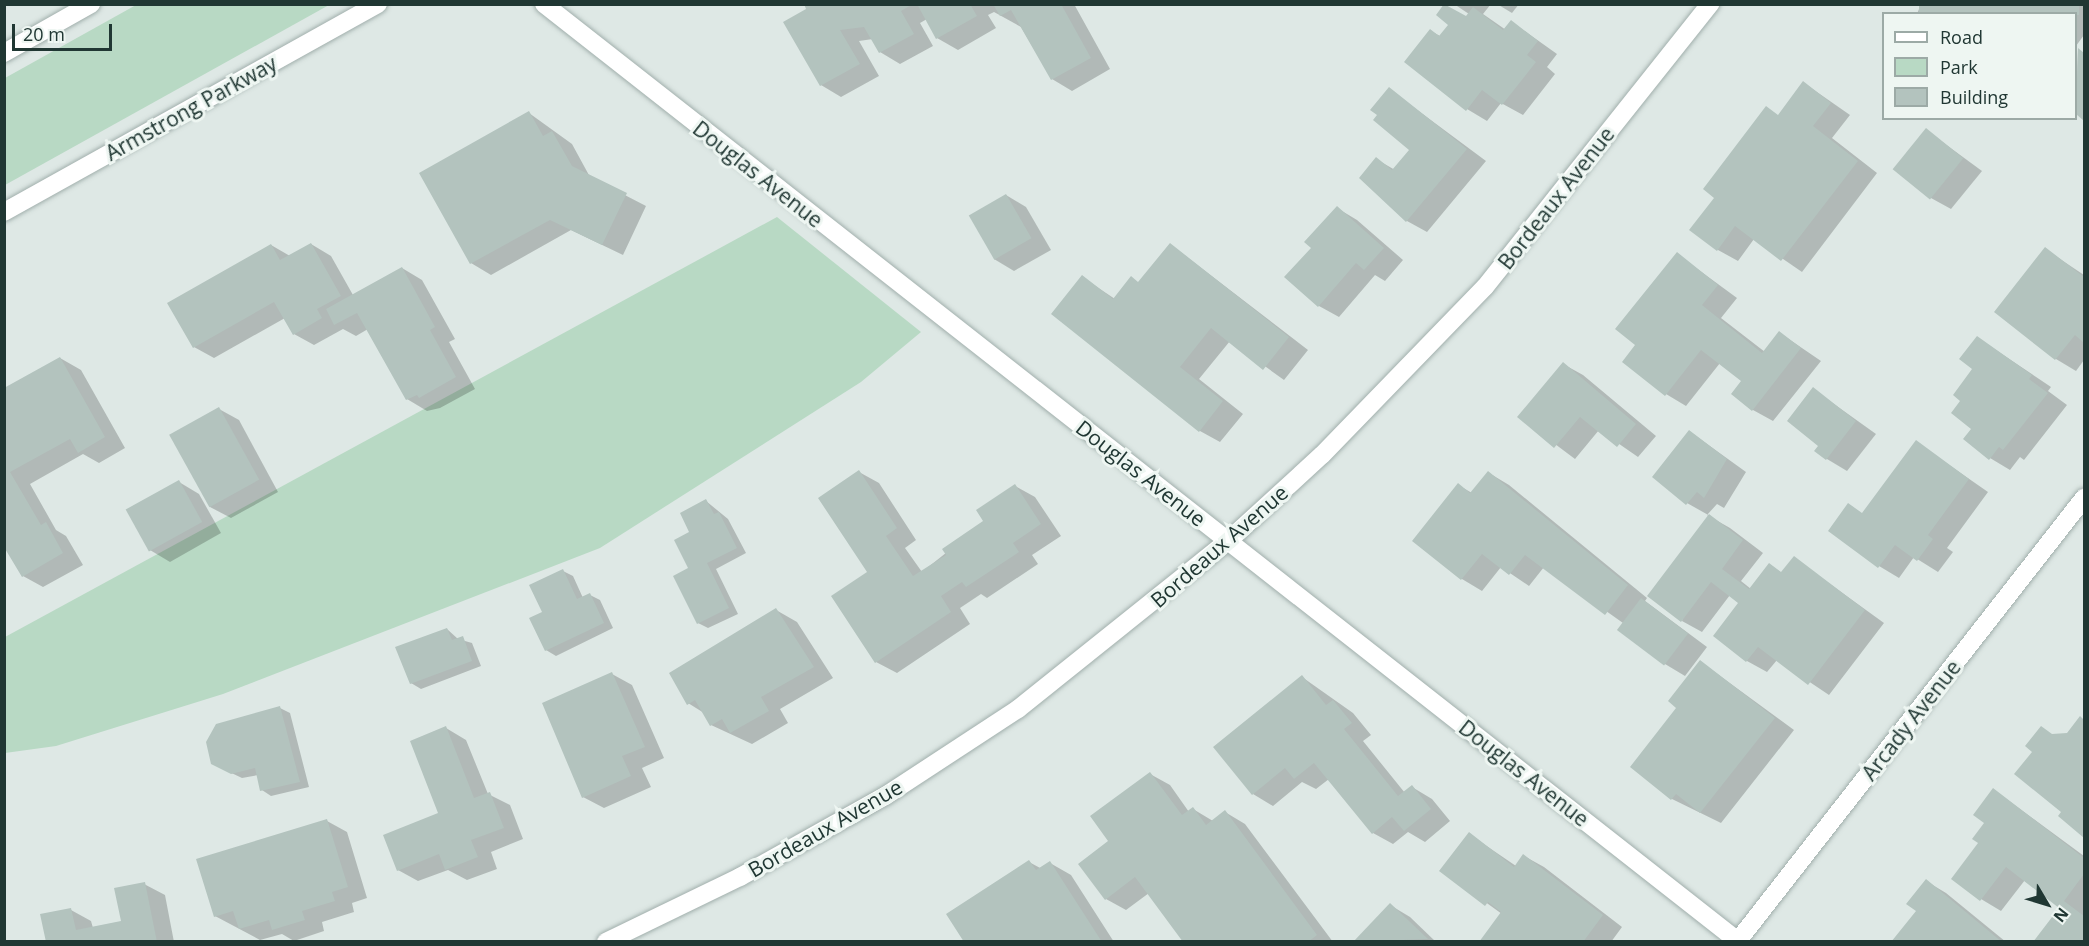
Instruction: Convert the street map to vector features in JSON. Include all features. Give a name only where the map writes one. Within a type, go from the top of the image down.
[{"type":"street","points":[[4,52],[91,4]]},
{"type":"street","name":"Armstrong Parkway","points":[[4,212],[378,4]]},
{"type":"street","name":"Douglas Avenue","points":[[544,4],[1738,941]]},
{"type":"street","name":"Bordeaux Avenue","points":[[606,942],[740,876],[885,796],[1018,709],[1228,541],[1330,448],[1485,287],[1710,4]]},
{"type":"street","name":"Arcady Avenue","points":[[1738,941],[2085,498]]},
{"type":"green space","points":[[136,5],[329,5],[5,185],[5,78]]},
{"type":"green space","points":[[777,217],[921,332],[861,382],[600,548],[223,694],[56,746],[5,753],[5,637]]},
{"type":"building","points":[[804,4],[913,4],[901,11],[914,34],[879,53],[864,27],[840,30],[860,64],[820,86],[783,22],[806,9]]},
{"type":"building","points":[[917,4],[970,4],[977,16],[936,39]]},
{"type":"building","points":[[993,4],[1061,4],[1091,58],[1051,80],[1011,10],[1000,16]]},
{"type":"building","points":[[1444,4],[1466,16],[1473,7],[1503,30],[1511,20],[1538,41],[1527,55],[1536,62],[1502,105],[1482,90],[1466,111],[1404,62],[1430,29],[1439,36],[1448,25],[1436,15]]},
{"type":"building","points":[[1919,4],[2079,4],[2079,15],[2077,12],[1919,12]]},
{"type":"building","points":[[2078,48],[2084,53],[2084,121],[2077,115]]},
{"type":"building","points":[[1803,81],[1831,103],[1813,126],[1858,161],[1781,261],[1735,226],[1717,251],[1689,230],[1714,198],[1703,189],[1766,106],[1778,115]]},
{"type":"building","points":[[1389,87],[1467,149],[1406,222],[1359,178],[1376,157],[1392,170],[1409,150],[1373,120],[1377,115],[1370,110]]},
{"type":"building","points":[[529,111],[543,136],[552,131],[572,166],[627,193],[602,245],[550,220],[470,264],[419,173]]},
{"type":"building","points":[[1926,128],[1963,158],[1930,199],[1893,169]]},
{"type":"building","points":[[1006,194],[1032,238],[994,260],[969,216]]},
{"type":"building","points":[[1337,206],[1384,248],[1364,270],[1356,263],[1318,307],[1284,277],[1311,248],[1304,242]]},
{"type":"building","points":[[311,243],[341,296],[317,309],[322,318],[293,335],[274,302],[193,348],[167,303],[271,244],[280,260]]},
{"type":"building","points":[[1170,243],[1289,337],[1263,370],[1211,328],[1180,367],[1223,401],[1199,432],[1051,314],[1082,275],[1113,299],[1131,276],[1138,282]]},
{"type":"building","points":[[2045,247],[2084,277],[2084,343],[2075,335],[2055,360],[1994,312]]},
{"type":"building","points":[[1677,252],[1718,285],[1702,305],[1762,353],[1779,331],[1801,348],[1752,411],[1731,394],[1741,381],[1701,350],[1665,396],[1622,362],[1635,345],[1615,329]]},
{"type":"building","points":[[402,267],[435,327],[430,330],[456,377],[419,398],[417,395],[406,400],[357,313],[334,325],[326,309]]},
{"type":"building","points":[[1977,336],[2032,375],[2029,379],[2048,393],[2003,450],[1999,447],[1989,460],[1963,439],[1971,429],[1951,413],[1960,401],[1953,395],[1972,369],[1959,359]]},
{"type":"building","points":[[60,357],[105,437],[78,453],[70,439],[10,472],[41,525],[46,522],[63,553],[22,577],[4,547],[4,388]]},
{"type":"building","points":[[1563,362],[1636,424],[1617,447],[1580,417],[1554,448],[1517,417]]},
{"type":"building","points":[[1813,387],[1856,421],[1826,460],[1814,451],[1818,446],[1787,421]]},
{"type":"building","points":[[219,407],[259,480],[209,507],[169,435]]},
{"type":"building","points":[[1689,430],[1727,459],[1704,498],[1697,492],[1686,505],[1652,477]]},
{"type":"building","points":[[1916,440],[1969,479],[1928,535],[1933,539],[1917,561],[1895,545],[1878,568],[1828,531],[1848,503],[1862,513]]},
{"type":"building","points":[[859,470],[897,528],[886,536],[913,576],[946,555],[942,549],[983,521],[976,510],[1015,484],[1041,524],[1013,543],[1019,552],[966,587],[962,582],[941,596],[951,612],[875,663],[831,596],[867,572],[818,498]]},
{"type":"building","points":[[1488,471],[1628,585],[1605,615],[1525,555],[1509,575],[1482,554],[1461,580],[1412,541],[1458,483],[1470,493]]},
{"type":"building","points":[[179,480],[202,522],[149,552],[126,510]]},
{"type":"building","points":[[706,499],[714,514],[719,512],[737,548],[707,563],[729,608],[697,624],[673,576],[688,568],[674,540],[689,532],[680,513]]},
{"type":"building","points":[[1709,514],[1743,540],[1722,569],[1749,589],[1769,563],[1781,572],[1794,556],[1865,610],[1808,685],[1758,647],[1746,662],[1713,636],[1738,603],[1711,582],[1681,622],[1647,596]]},
{"type":"building","points":[[563,569],[577,599],[590,593],[604,623],[545,651],[529,618],[542,612],[529,585]]},
{"type":"building","points":[[1641,598],[1688,634],[1664,665],[1617,630]]},
{"type":"building","points":[[776,608],[814,667],[761,697],[769,711],[730,733],[722,719],[710,726],[695,700],[687,705],[669,673]]},
{"type":"building","points":[[447,628],[452,640],[463,636],[472,661],[410,684],[395,647]]},
{"type":"building","points":[[1700,660],[1775,718],[1700,813],[1676,794],[1671,800],[1630,767],[1676,708],[1668,701]]},
{"type":"building","points":[[612,672],[645,747],[622,756],[631,776],[582,798],[542,703]]},
{"type":"building","points":[[1302,675],[1326,705],[1333,700],[1352,723],[1344,729],[1398,796],[1412,785],[1431,809],[1404,831],[1392,817],[1372,834],[1314,763],[1294,779],[1285,768],[1252,795],[1213,747]]},
{"type":"building","points":[[280,706],[300,782],[260,791],[255,768],[231,774],[211,764],[206,742],[216,724]]},
{"type":"building","points":[[2080,716],[2084,720],[2084,838],[2058,816],[2061,812],[2014,774],[2032,752],[2025,746],[2041,726],[2052,734],[2067,733]]},
{"type":"building","points":[[446,726],[474,798],[490,792],[504,828],[471,840],[478,857],[445,870],[439,854],[397,871],[383,835],[438,813],[410,741]]},
{"type":"building","points":[[1150,772],[1182,815],[1193,807],[1206,825],[1225,810],[1317,935],[1308,942],[1183,942],[1135,877],[1105,900],[1078,864],[1108,841],[1090,816]]},
{"type":"building","points":[[1993,788],[2084,858],[2084,874],[2064,901],[2084,916],[2084,942],[2033,942],[2059,908],[2006,867],[1980,901],[1951,879],[1978,843],[1972,839],[1984,823],[1973,815]]},
{"type":"building","points":[[327,819],[348,887],[332,892],[335,901],[302,911],[305,920],[272,930],[269,920],[239,929],[233,911],[214,917],[196,859]]},
{"type":"building","points":[[1469,832],[1514,867],[1523,854],[1603,915],[1583,942],[1479,942],[1501,912],[1488,902],[1485,906],[1439,871]]},
{"type":"building","points":[[1029,860],[1036,870],[1050,861],[1102,942],[964,942],[946,914]]},
{"type":"building","points":[[1926,879],[2002,942],[1891,942],[1916,911],[1906,904]]},
{"type":"building","points":[[145,882],[157,942],[46,942],[40,914],[71,908],[76,930],[121,921],[114,888]]},
{"type":"building","points":[[1390,903],[1428,939],[1353,942]]}]
